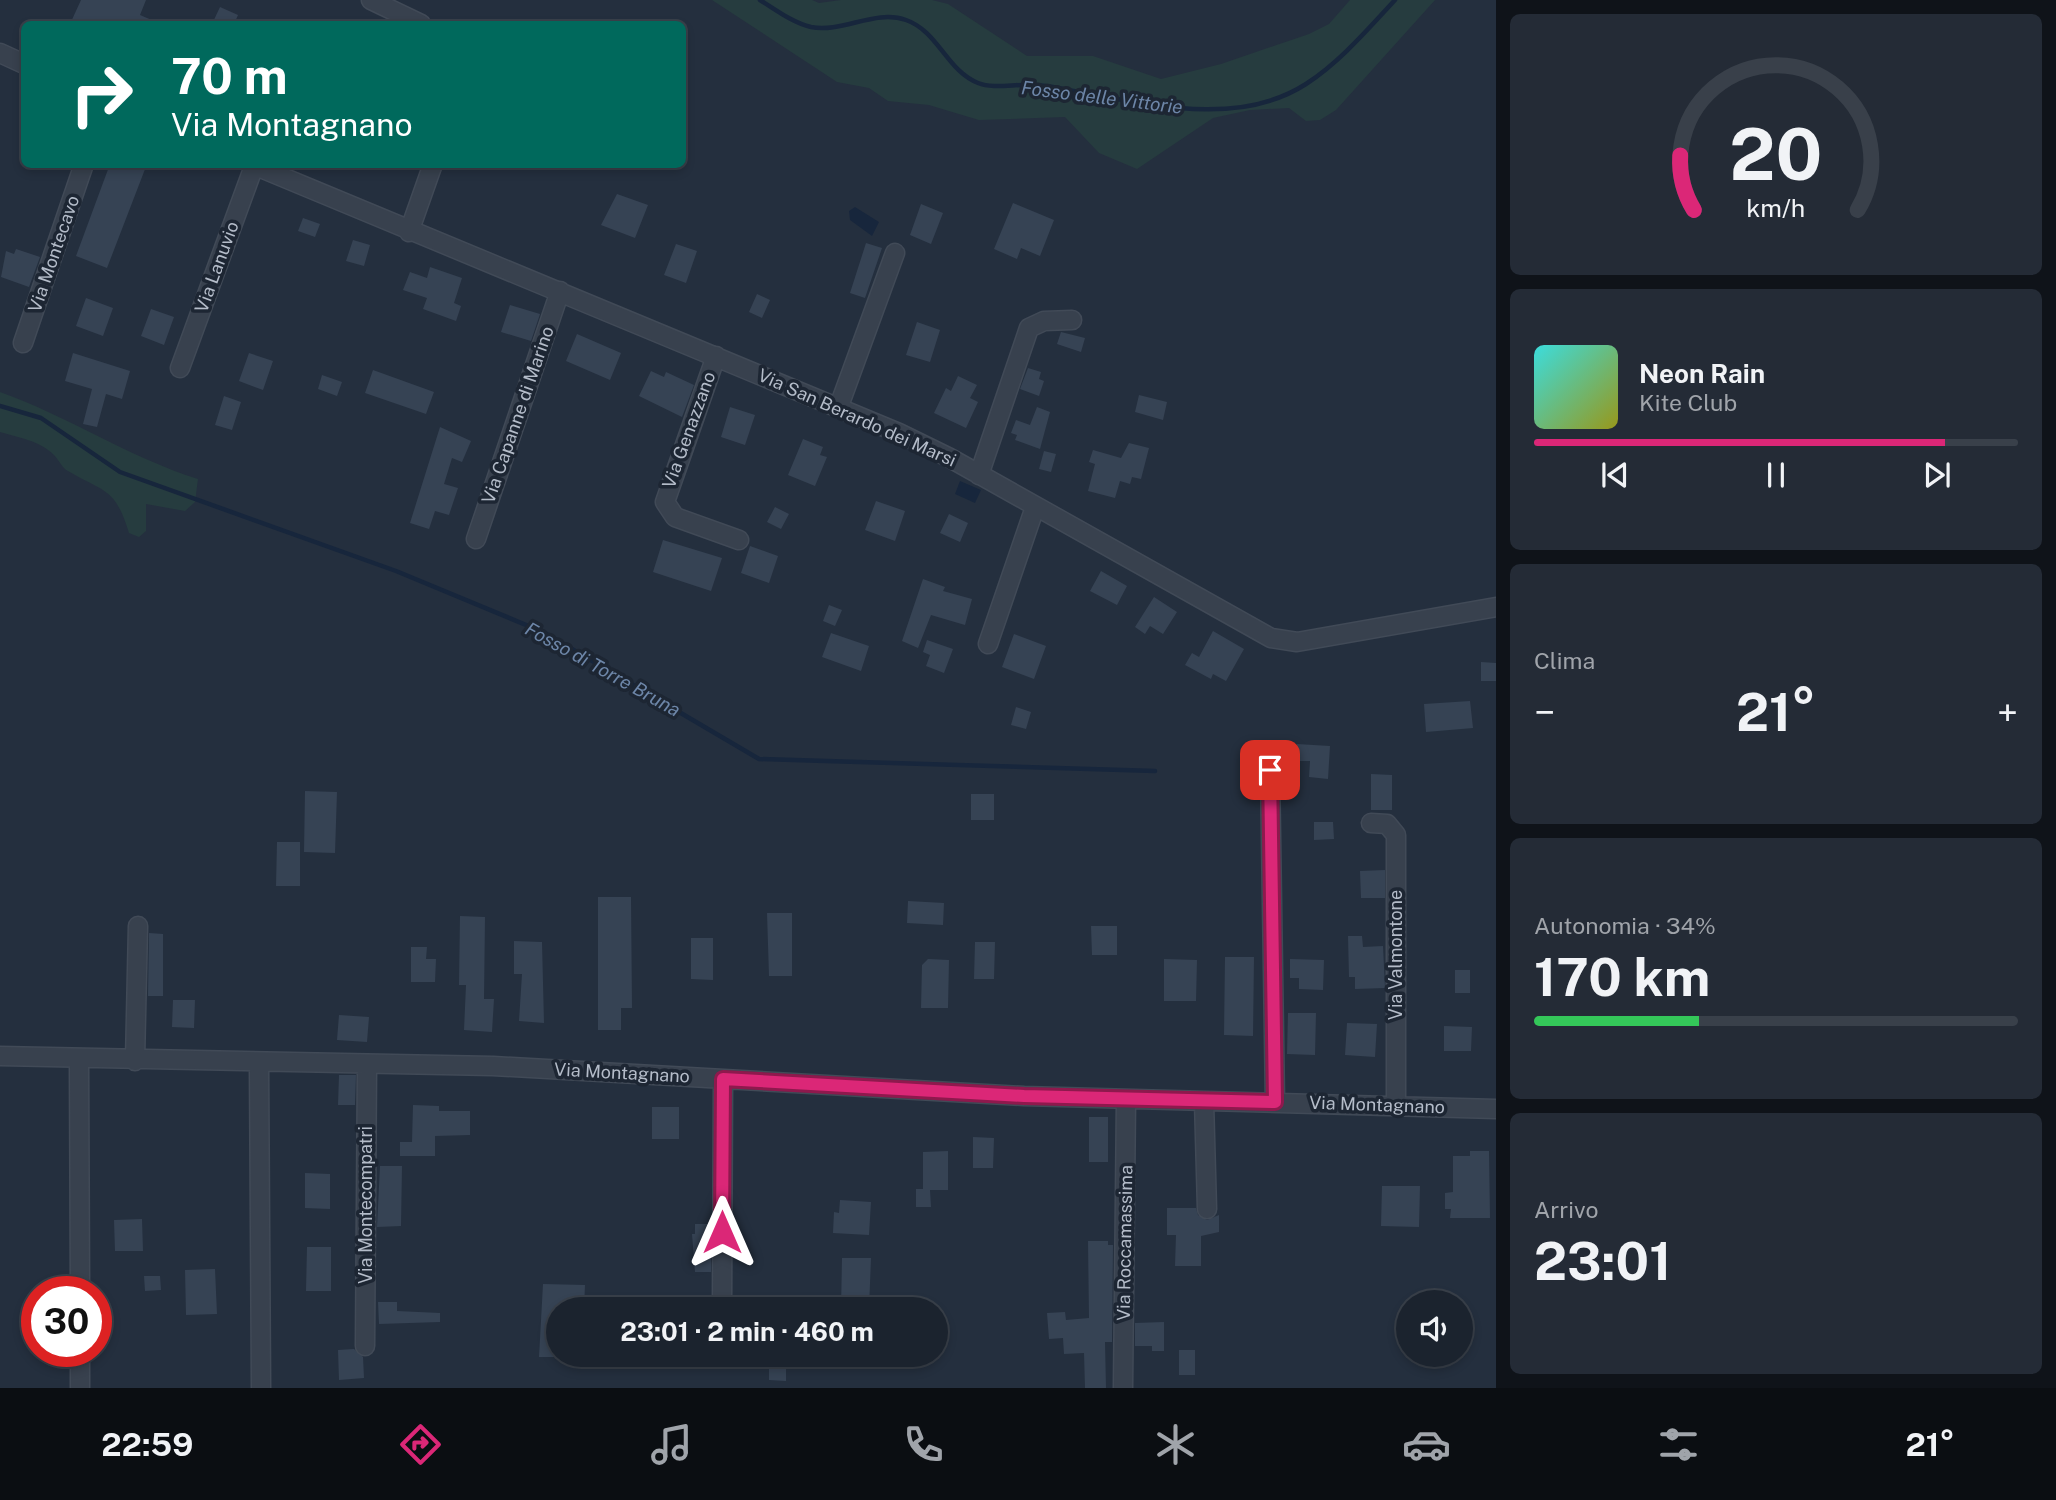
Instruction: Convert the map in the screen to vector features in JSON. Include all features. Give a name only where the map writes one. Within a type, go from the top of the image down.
[{"type":"street","points":[[371,0],[415,21]]},
{"type":"street","points":[[0,53],[21,63]]},
{"type":"street","name":"Via Montecavo","points":[[23,343],[83,168]]},
{"type":"street","name":"Via Lanuvio","points":[[180,368],[252,168]]},
{"type":"street","name":"Via San Berardo dei Marsi","points":[[260,168],[918,442],[1259,633],[1279,640],[1297,642],[1496,607]]},
{"type":"street","points":[[410,232],[432,168]]},
{"type":"street","points":[[839,407],[895,253]]},
{"type":"street","name":"Via Capanne di Marino","points":[[476,539],[560,291]]},
{"type":"street","points":[[979,475],[1029,328],[1038,322],[1072,320]]},
{"type":"street","name":"Via Genazzano","points":[[716,356],[665,502],[675,517],[739,540]]},
{"type":"street","points":[[988,644],[1035,507]]},
{"type":"street","points":[[1270,770],[1275,1102]]},
{"type":"street","name":"Via Valmontone","points":[[1371,823],[1387,824],[1396,835],[1396,1106]]},
{"type":"street","points":[[135,1061],[138,926]]},
{"type":"street","name":"Via Montagnano","points":[[0,1056],[135,1061],[494,1066],[1126,1099],[1496,1109]]},
{"type":"street","points":[[79,1059],[80,1276]]},
{"type":"street","points":[[259,1062],[261,1388]]},
{"type":"street","name":"Via Montecompatri","points":[[365,1346],[367,1064]]},
{"type":"street","points":[[722,1297],[723,1079]]},
{"type":"street","name":"Via Roccamassima","points":[[1123,1388],[1126,1099]]},
{"type":"street","points":[[1204,1101],[1207,1209]]},
{"type":"street","points":[[80,1367],[80,1388]]},
{"type":"green space","points":[[712,0],[812,0],[819,3],[841,0],[932,0],[948,4],[1027,56],[1093,56],[1161,79],[1221,64],[1309,34],[1329,24],[1350,0],[1435,0],[1336,110],[1320,120],[1306,121],[1289,108],[1250,110],[1213,118],[1137,169],[1099,153],[1065,117],[979,120],[929,105],[888,101],[869,88],[837,82]]},
{"type":"green space","points":[[0,392],[147,460],[198,479],[195,502],[185,511],[146,504],[146,531],[139,537],[129,533],[119,507],[107,493],[66,470],[54,455],[42,446],[0,432]]},
{"type":"water","points":[[855,207],[879,222],[872,236],[850,220],[849,211]]},
{"type":"water","points":[[960,481],[981,490],[975,503],[955,494]]},
{"type":"building","points":[[81,0],[146,0],[140,15],[154,21],[71,21]]},
{"type":"building","points":[[220,7],[238,15],[235,21],[213,21]]},
{"type":"building","points":[[109,168],[145,168],[107,268],[76,256]]},
{"type":"building","points":[[617,194],[648,205],[635,238],[601,225]]},
{"type":"building","points":[[1013,203],[1054,220],[1040,256],[1021,248],[1017,259],[994,249]]},
{"type":"building","points":[[921,204],[943,213],[931,244],[910,235]]},
{"type":"building","points":[[303,218],[320,224],[315,237],[298,231]]},
{"type":"building","points":[[353,240],[370,245],[364,266],[346,261]]},
{"type":"building","points":[[866,243],[882,248],[865,298],[850,293]]},
{"type":"building","points":[[676,244],[697,251],[686,283],[664,275]]},
{"type":"building","points":[[16,249],[40,257],[29,287],[1,277],[6,251],[14,254]]},
{"type":"building","points":[[430,267],[462,278],[454,303],[461,306],[456,321],[423,309],[427,298],[403,290],[410,272],[427,278]]},
{"type":"building","points":[[757,294],[770,300],[762,318],[749,312]]},
{"type":"building","points":[[86,298],[113,308],[103,336],[76,326]]},
{"type":"building","points":[[510,305],[540,314],[531,341],[501,332]]},
{"type":"building","points":[[151,309],[174,317],[164,345],[141,336]]},
{"type":"building","points":[[917,322],[940,330],[930,362],[906,355]]},
{"type":"building","points":[[1061,332],[1085,338],[1081,352],[1057,344]]},
{"type":"building","points":[[577,334],[621,353],[610,380],[566,361]]},
{"type":"building","points":[[73,353],[130,371],[122,399],[106,394],[97,427],[83,424],[92,389],[65,381]]},
{"type":"building","points":[[249,353],[273,361],[263,390],[239,381]]},
{"type":"building","points":[[1028,368],[1041,372],[1039,379],[1044,381],[1039,396],[1020,389]]},
{"type":"building","points":[[373,370],[434,392],[426,414],[365,393]]},
{"type":"building","points":[[651,371],[664,377],[666,372],[694,385],[682,417],[639,396]]},
{"type":"building","points":[[322,375],[342,382],[337,396],[318,389]]},
{"type":"building","points":[[958,376],[977,385],[970,398],[978,402],[966,428],[934,413],[946,388],[951,391]]},
{"type":"building","points":[[1139,395],[1167,402],[1163,420],[1135,412]]},
{"type":"building","points":[[224,396],[241,402],[232,430],[215,425]]},
{"type":"building","points":[[730,407],[755,415],[745,445],[721,437]]},
{"type":"building","points":[[1037,407],[1050,412],[1040,449],[1015,440],[1017,435],[1011,433],[1016,420],[1030,425]]},
{"type":"building","points":[[440,427],[471,441],[462,462],[452,458],[444,484],[458,488],[449,515],[435,511],[429,529],[410,523]]},
{"type":"building","points":[[803,439],[823,447],[820,455],[827,457],[815,486],[788,475]]},
{"type":"building","points":[[1129,443],[1149,448],[1141,479],[1132,477],[1130,484],[1120,481],[1115,498],[1088,491],[1095,464],[1089,462],[1093,450],[1121,458]]},
{"type":"building","points":[[1044,451],[1056,454],[1051,472],[1039,469]]},
{"type":"building","points":[[876,501],[905,511],[895,541],[865,530]]},
{"type":"building","points":[[775,507],[789,514],[781,529],[767,522]]},
{"type":"building","points":[[949,514],[968,523],[960,542],[940,533]]},
{"type":"building","points":[[663,540],[722,558],[711,591],[653,572]]},
{"type":"building","points":[[750,546],[778,556],[769,583],[741,573]]},
{"type":"building","points":[[1101,571],[1127,586],[1117,605],[1090,591]]},
{"type":"building","points":[[923,579],[945,587],[943,591],[972,599],[965,625],[931,615],[918,648],[902,641]]},
{"type":"building","points":[[1154,597],[1177,612],[1163,634],[1150,626],[1145,634],[1135,627]]},
{"type":"building","points":[[829,605],[842,610],[835,626],[823,621]]},
{"type":"building","points":[[1213,631],[1244,649],[1226,681],[1213,674],[1211,679],[1185,665],[1192,653],[1199,657]]},
{"type":"building","points":[[831,633],[869,646],[861,671],[822,657]]},
{"type":"building","points":[[1014,634],[1046,646],[1034,679],[1002,667]]},
{"type":"building","points":[[927,640],[953,649],[944,673],[926,666],[930,655],[923,652]]},
{"type":"building","points":[[1481,662],[1496,663],[1496,681],[1481,681]]},
{"type":"building","points":[[1470,701],[1473,728],[1426,732],[1424,704]]},
{"type":"building","points":[[1016,707],[1031,712],[1026,729],[1011,725]]},
{"type":"building","points":[[1297,744],[1330,746],[1328,779],[1309,777],[1310,761],[1296,761]]},
{"type":"building","points":[[1371,774],[1392,775],[1392,810],[1371,810]]},
{"type":"building","points":[[305,791],[337,792],[335,853],[304,852]]},
{"type":"building","points":[[971,794],[994,794],[994,820],[971,820]]},
{"type":"building","points":[[1314,822],[1333,822],[1334,839],[1314,840]]},
{"type":"building","points":[[277,842],[300,842],[300,886],[276,886]]},
{"type":"building","points":[[1385,870],[1385,898],[1361,898],[1360,871]]},
{"type":"building","points":[[598,897],[631,897],[632,1008],[621,1008],[621,1030],[598,1030]]},
{"type":"building","points":[[908,901],[944,903],[943,925],[907,923]]},
{"type":"building","points":[[767,913],[792,913],[792,976],[769,976]]},
{"type":"building","points":[[460,916],[485,917],[484,999],[494,999],[492,1032],[464,1030],[466,985],[459,985]]},
{"type":"building","points":[[1091,926],[1117,926],[1117,955],[1092,955]]},
{"type":"building","points":[[149,933],[163,934],[163,996],[148,996]]},
{"type":"building","points":[[1348,936],[1362,936],[1363,947],[1383,946],[1385,988],[1355,989],[1355,977],[1349,977]]},
{"type":"building","points":[[691,938],[713,938],[713,980],[691,979]]},
{"type":"building","points":[[514,941],[542,942],[544,1023],[519,1021],[522,974],[514,974]]},
{"type":"building","points":[[975,942],[995,942],[994,979],[974,979]]},
{"type":"building","points":[[411,947],[427,947],[426,959],[436,959],[435,982],[411,982]]},
{"type":"building","points":[[1225,957],[1254,957],[1253,1036],[1224,1035]]},
{"type":"building","points":[[928,959],[949,960],[948,1008],[921,1008],[922,965]]},
{"type":"building","points":[[1164,959],[1197,960],[1196,1001],[1164,1001]]},
{"type":"building","points":[[1290,959],[1324,960],[1323,990],[1299,989],[1299,978],[1290,978]]},
{"type":"building","points":[[1455,970],[1470,970],[1470,993],[1455,993]]},
{"type":"building","points":[[173,1000],[195,1000],[194,1028],[172,1027]]},
{"type":"building","points":[[1288,1013],[1316,1013],[1315,1055],[1287,1054]]},
{"type":"building","points":[[339,1015],[369,1017],[367,1042],[337,1040]]},
{"type":"building","points":[[1347,1023],[1377,1024],[1375,1057],[1345,1055]]},
{"type":"building","points":[[1444,1026],[1472,1027],[1471,1051],[1444,1051]]},
{"type":"building","points":[[339,1075],[356,1075],[355,1105],[338,1105]]},
{"type":"building","points":[[413,1105],[439,1106],[439,1111],[470,1111],[470,1135],[435,1136],[435,1156],[400,1156],[400,1142],[412,1142]]},
{"type":"building","points":[[652,1107],[679,1107],[679,1139],[652,1139]]},
{"type":"building","points":[[1089,1117],[1108,1117],[1108,1162],[1089,1162]]},
{"type":"building","points":[[973,1137],[994,1138],[993,1168],[973,1168]]},
{"type":"building","points":[[948,1151],[948,1190],[930,1190],[931,1207],[916,1207],[916,1189],[923,1189],[923,1152]]},
{"type":"building","points":[[1470,1151],[1489,1151],[1490,1218],[1450,1218],[1451,1209],[1445,1209],[1445,1193],[1453,1192],[1453,1156],[1470,1156]]},
{"type":"building","points":[[380,1166],[402,1166],[401,1226],[377,1227]]},
{"type":"building","points":[[305,1173],[330,1174],[330,1209],[305,1208]]},
{"type":"building","points":[[1382,1186],[1420,1186],[1419,1227],[1381,1226]]},
{"type":"building","points":[[840,1200],[871,1202],[869,1235],[833,1233],[834,1212],[839,1213]]},
{"type":"building","points":[[1167,1208],[1196,1208],[1198,1215],[1207,1220],[1219,1215],[1219,1232],[1201,1236],[1201,1266],[1175,1266],[1176,1235],[1167,1235]]},
{"type":"building","points":[[142,1219],[143,1251],[115,1251],[114,1220]]},
{"type":"building","points":[[695,1224],[711,1224],[711,1272],[695,1272],[692,1234],[695,1234]]},
{"type":"building","points":[[1088,1241],[1108,1241],[1108,1245],[1113,1245],[1112,1342],[1105,1342],[1106,1388],[1085,1388],[1084,1353],[1064,1354],[1063,1338],[1049,1339],[1047,1313],[1065,1312],[1066,1320],[1089,1318]]},
{"type":"building","points":[[307,1247],[331,1247],[331,1291],[306,1291]]},
{"type":"building","points":[[842,1258],[871,1258],[869,1297],[841,1297]]},
{"type":"building","points":[[215,1269],[217,1314],[186,1315],[185,1270]]},
{"type":"building","points":[[144,1276],[160,1276],[161,1290],[145,1291]]},
{"type":"building","points":[[543,1284],[585,1285],[584,1297],[546,1297],[546,1357],[539,1357]]},
{"type":"building","points":[[378,1302],[397,1302],[397,1311],[440,1313],[440,1322],[379,1324]]},
{"type":"building","points":[[1164,1322],[1164,1351],[1152,1351],[1152,1346],[1135,1346],[1135,1323]]},
{"type":"building","points":[[354,1349],[363,1357],[364,1378],[339,1380],[338,1350]]},
{"type":"building","points":[[1179,1350],[1195,1350],[1195,1375],[1179,1375]]},
{"type":"building","points":[[769,1367],[786,1367],[786,1381],[769,1380]]},
{"type":"waterway","name":"Fosso delle Vittorie","points":[[760,0],[791,19],[811,27],[835,27],[883,17],[906,20],[926,33],[958,70],[984,85],[1045,86],[1189,109],[1250,106],[1279,98],[1306,84],[1342,55],[1395,0]]},
{"type":"waterway","name":"Fosso di Torre Bruna","points":[[0,406],[41,418],[120,472],[396,571],[543,632],[759,759],[1155,771]]},
{"type":"route","points":[[722,1232],[723,1079],[1024,1096],[1275,1102],[1270,770]]}]
